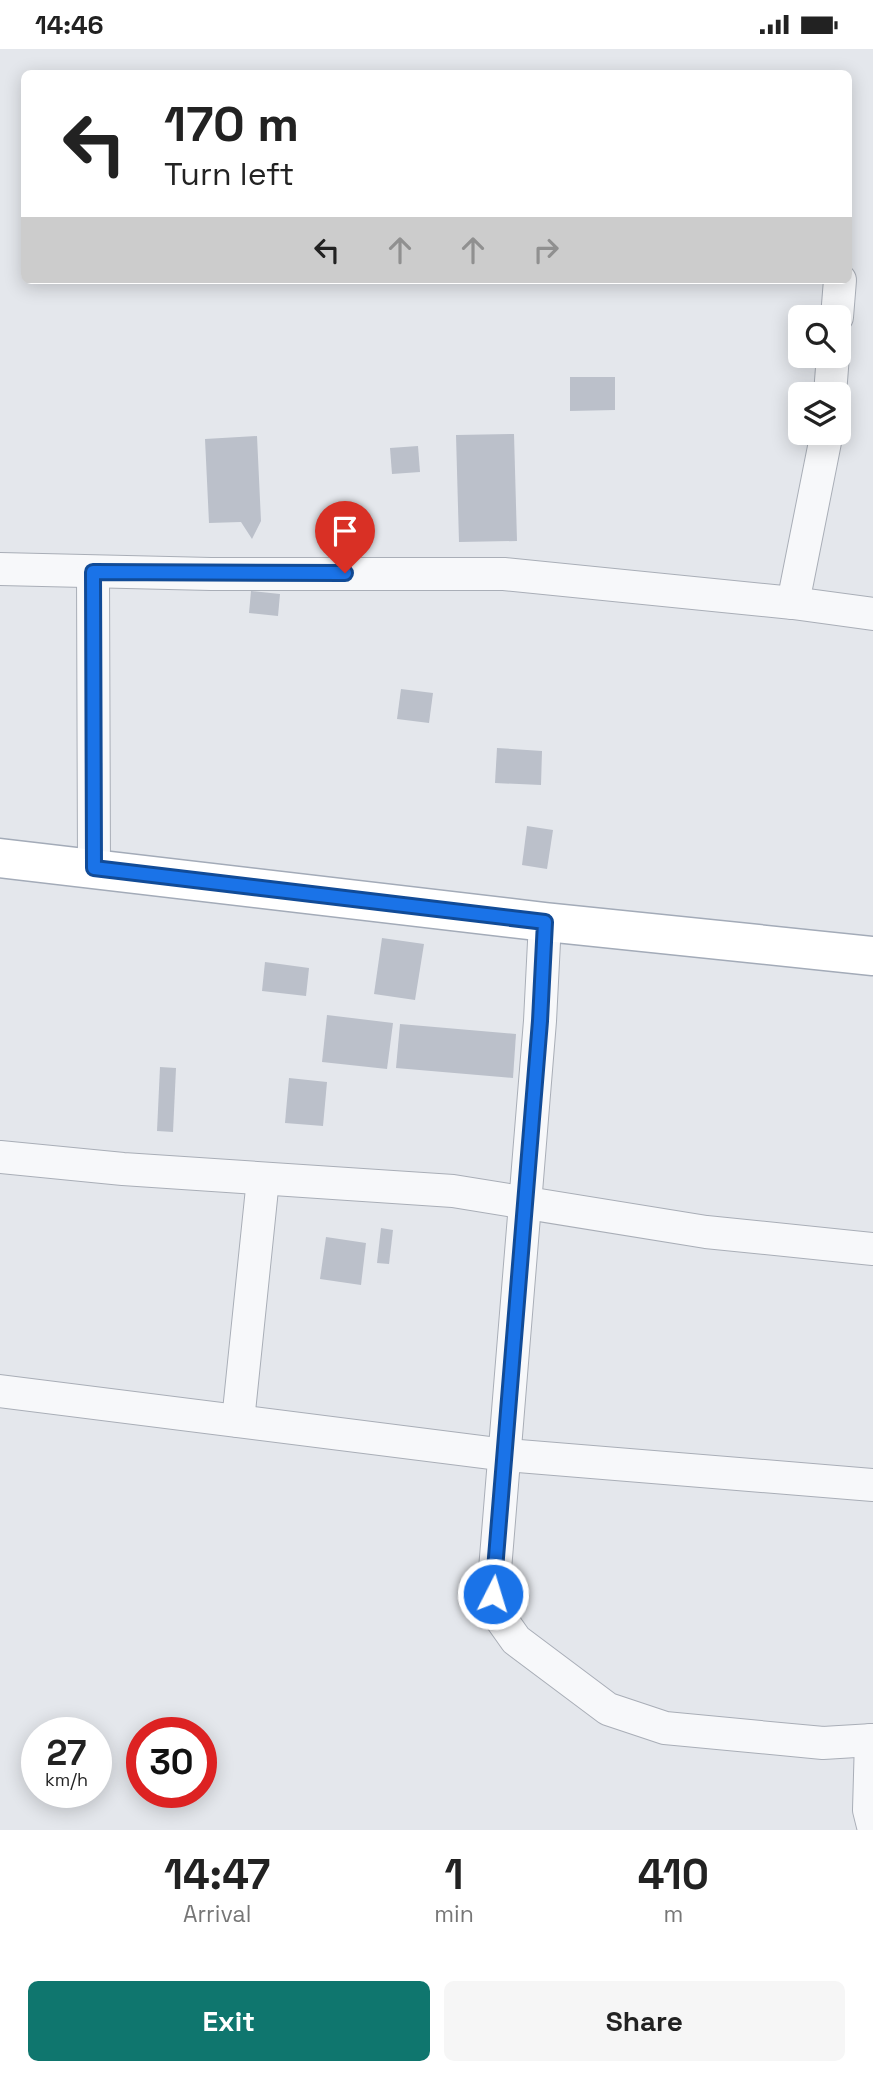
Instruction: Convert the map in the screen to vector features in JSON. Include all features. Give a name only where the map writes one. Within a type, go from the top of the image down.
[{"type":"main road","points":[[0,858],[545,922],[873,956]]},
{"type":"street","points":[[837,305],[840,284]]},
{"type":"street","points":[[793,603],[824,445]]},
{"type":"street","points":[[0,569],[504,574],[793,603],[873,614]]},
{"type":"street","points":[[93,572],[94,868]]},
{"type":"street","points":[[545,922],[540,1021],[493,1594],[499,1616],[516,1640],[608,1709],[665,1728],[823,1743],[872,1740],[869,1810],[873,1826]]},
{"type":"street","points":[[0,1157],[123,1169],[453,1191],[706,1233],[873,1249]]},
{"type":"street","points":[[238,1421],[264,1179]]},
{"type":"street","points":[[0,1391],[506,1455],[873,1485]]},
{"type":"building","points":[[570,377],[615,377],[615,410],[570,411]]},
{"type":"building","points":[[514,434],[517,541],[459,542],[456,435]]},
{"type":"building","points":[[257,436],[261,521],[252,539],[241,522],[209,523],[205,439]]},
{"type":"building","points":[[418,446],[420,472],[392,474],[390,448]]},
{"type":"building","points":[[251,591],[280,594],[278,616],[249,613]]},
{"type":"building","points":[[401,689],[433,693],[429,723],[397,719]]},
{"type":"building","points":[[497,748],[542,751],[541,785],[495,783]]},
{"type":"building","points":[[527,826],[553,830],[547,869],[522,865]]},
{"type":"building","points":[[382,938],[424,944],[415,1000],[374,994]]},
{"type":"building","points":[[265,962],[309,968],[306,996],[262,991]]},
{"type":"building","points":[[327,1015],[393,1023],[387,1069],[322,1062]]},
{"type":"building","points":[[400,1024],[516,1034],[513,1078],[396,1068]]},
{"type":"building","points":[[160,1067],[176,1068],[173,1132],[157,1131]]},
{"type":"building","points":[[289,1078],[327,1082],[323,1126],[285,1123]]},
{"type":"building","points":[[381,1228],[393,1230],[389,1264],[377,1263]]},
{"type":"building","points":[[326,1237],[366,1243],[361,1285],[320,1279]]},
{"type":"route","points":[[345,573],[93,572],[94,868],[545,922],[540,1021],[493,1594]]}]
